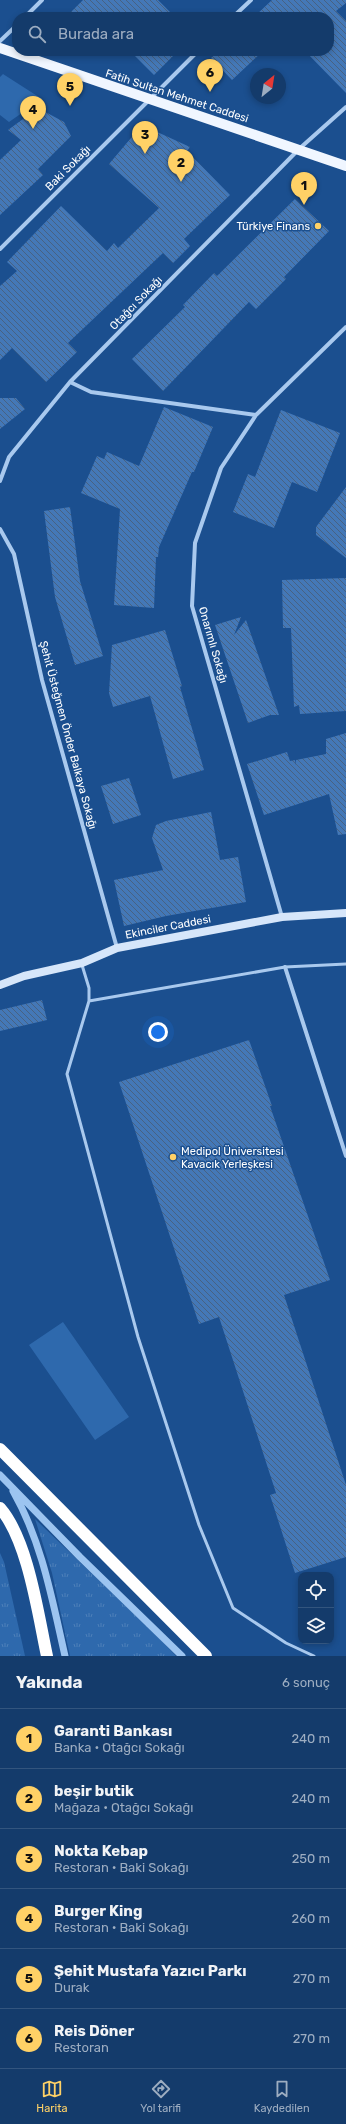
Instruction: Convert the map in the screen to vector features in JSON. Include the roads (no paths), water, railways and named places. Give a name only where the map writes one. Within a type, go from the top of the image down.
[{"type":"highway","points":[[0,1449],[206,1656]]},
{"type":"highway","points":[[0,1508],[18,1539],[25,1562],[47,1656]]},
{"type":"main road","name":"Fatih Sultan Mehmet Caddesi","points":[[0,48],[12,52]]},
{"type":"main road","name":"Fatih Sultan Mehmet Caddesi","points":[[23,56],[148,99],[299,148],[346,166]]},
{"type":"street","points":[[30,12],[42,0]]},
{"type":"street","points":[[238,12],[251,0]]},
{"type":"street","points":[[0,41],[12,30]]},
{"type":"street","name":"Baki Sokağı","points":[[0,250],[148,99],[193,56]]},
{"type":"street","name":"Otağcı Sokağı","points":[[0,481],[9,457],[70,382],[299,148],[346,107]]},
{"type":"street","name":"Onarımlı Sokağı","points":[[282,916],[192,606],[195,543],[221,468],[256,415],[346,327]]},
{"type":"street","points":[[70,382],[91,392],[256,415]]},
{"type":"street","name":"Şehit Üsteğmen Önder Balkaya Sokağı","points":[[0,529],[14,554],[42,680],[117,948]]},
{"type":"street","name":"Ekinciler Caddesi","points":[[0,985],[24,976],[82,963],[117,948],[282,916],[346,913]]},
{"type":"street","points":[[285,967],[346,1156]]},
{"type":"lane","points":[[82,963],[88,988],[89,1001],[67,1074],[138,1337],[200,1525],[233,1608],[286,1643],[314,1656]]},
{"type":"lane","points":[[89,1001],[285,967],[346,964]]},
{"type":"waterway","points":[[0,1475],[80,1557],[182,1656]]},
{"type":"waterway","points":[[13,1491],[32,1530],[39,1551],[65,1656]]},
{"type":"place","name":"Reis Döner","points":[[210,92]]},
{"type":"place","name":"Şehit Mustafa Yazıcı Parkı","points":[[70,106]]},
{"type":"place","name":"Burger King","points":[[33,129]]},
{"type":"place","name":"Nokta Kebap","points":[[145,154]]},
{"type":"place","name":"beşir butik","points":[[181,182]]},
{"type":"place","name":"Garanti Bankası","points":[[304,205]]},
{"type":"place","name":"Türkiye Finans","points":[[318,226]]},
{"type":"place","name":"Medipol Üniversitesi Kavacık Yerleşkesi","points":[[173,1157]]}]
